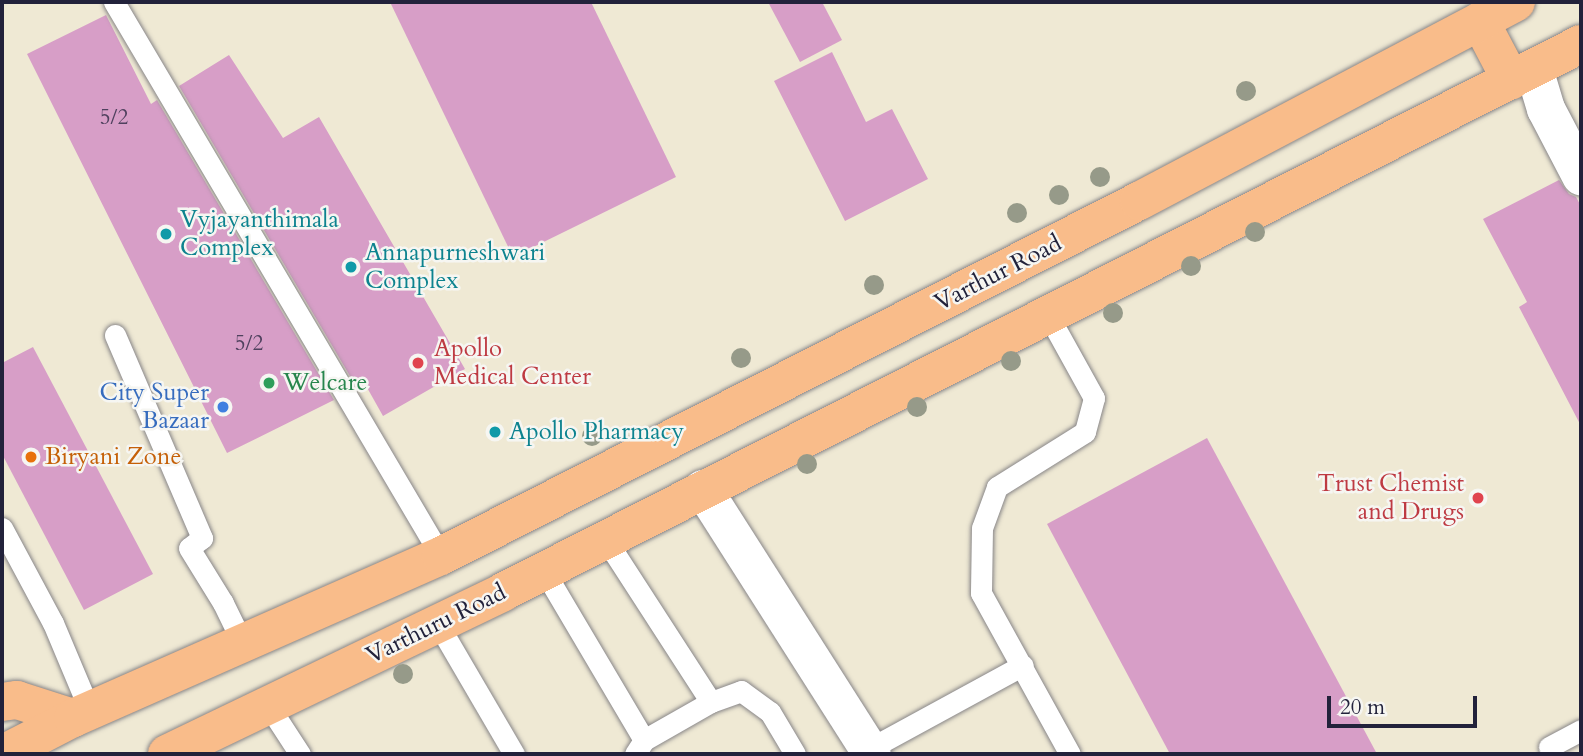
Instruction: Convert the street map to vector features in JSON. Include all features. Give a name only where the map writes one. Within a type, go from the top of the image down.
[{"type":"main road","name":"Varthur Road","points":[[441,556],[1139,201],[1516,2]]},
{"type":"main road","points":[[1480,21],[1522,75]]},
{"type":"main road","points":[[703,489],[1581,44]]},
{"type":"main road","name":"Varthuru Road","points":[[167,754],[438,624],[703,489]]},
{"type":"main road","points":[[3,754],[82,714],[441,556]]},
{"type":"main road","points":[[2,702],[17,700],[82,714]]},
{"type":"street","points":[[1522,75],[1546,109],[1581,176]]},
{"type":"street","points":[[703,489],[871,751]]},
{"type":"lane","points":[[114,2],[441,556]]},
{"type":"lane","points":[[1048,316],[1094,398],[1085,432],[997,488],[982,528],[981,593],[1070,754]]},
{"type":"lane","points":[[115,335],[202,538],[189,548],[223,603],[243,644]]},
{"type":"lane","points":[[2,528],[53,623],[82,714]]},
{"type":"lane","points":[[606,540],[711,702]]},
{"type":"lane","points":[[544,571],[639,747],[711,702],[741,691],[770,712],[795,754]]},
{"type":"lane","points":[[438,624],[514,754]]},
{"type":"lane","points":[[871,751],[1023,665]]},
{"type":"lane","points":[[268,705],[300,754]]},
{"type":"lane","points":[[1545,752],[1581,730]]},
{"type":"building","points":[[390,2],[591,2],[676,177],[513,257]]},
{"type":"building","points":[[768,2],[822,2],[842,40],[800,62]]},
{"type":"building","name":"Vyjayanthimala Complex","points":[[106,15],[151,104],[157,100],[334,400],[227,453],[27,54]]},
{"type":"building","points":[[832,52],[866,122],[892,109],[928,179],[845,221],[774,81]]},
{"type":"building","name":"Annapurneshwari Complex","points":[[229,55],[283,138],[319,117],[465,369],[383,416],[365,384],[357,388],[179,86]]},
{"type":"building","points":[[1559,180],[1581,206],[1581,426],[1519,307],[1527,302],[1483,219]]},
{"type":"building","points":[[33,347],[153,574],[84,610],[2,454],[2,363]]},
{"type":"building","points":[[1207,438],[1377,754],[1170,754],[1047,524]]},
{"type":"place","name":"Vyjayanthimala Complex","points":[[166,234]]},
{"type":"place","name":"Annapurneshwari Complex","points":[[351,267]]},
{"type":"place","name":"Apollo Medical Center","points":[[418,363]]},
{"type":"place","name":"Welcare","points":[[269,383]]},
{"type":"place","name":"City Super Bazaar","points":[[223,407]]},
{"type":"place","name":"Apollo Pharmacy","points":[[495,432]]},
{"type":"place","name":"Biryani Zone","points":[[31,457]]},
{"type":"place","name":"Trust Chemist and Drugs","points":[[1478,498]]}]
